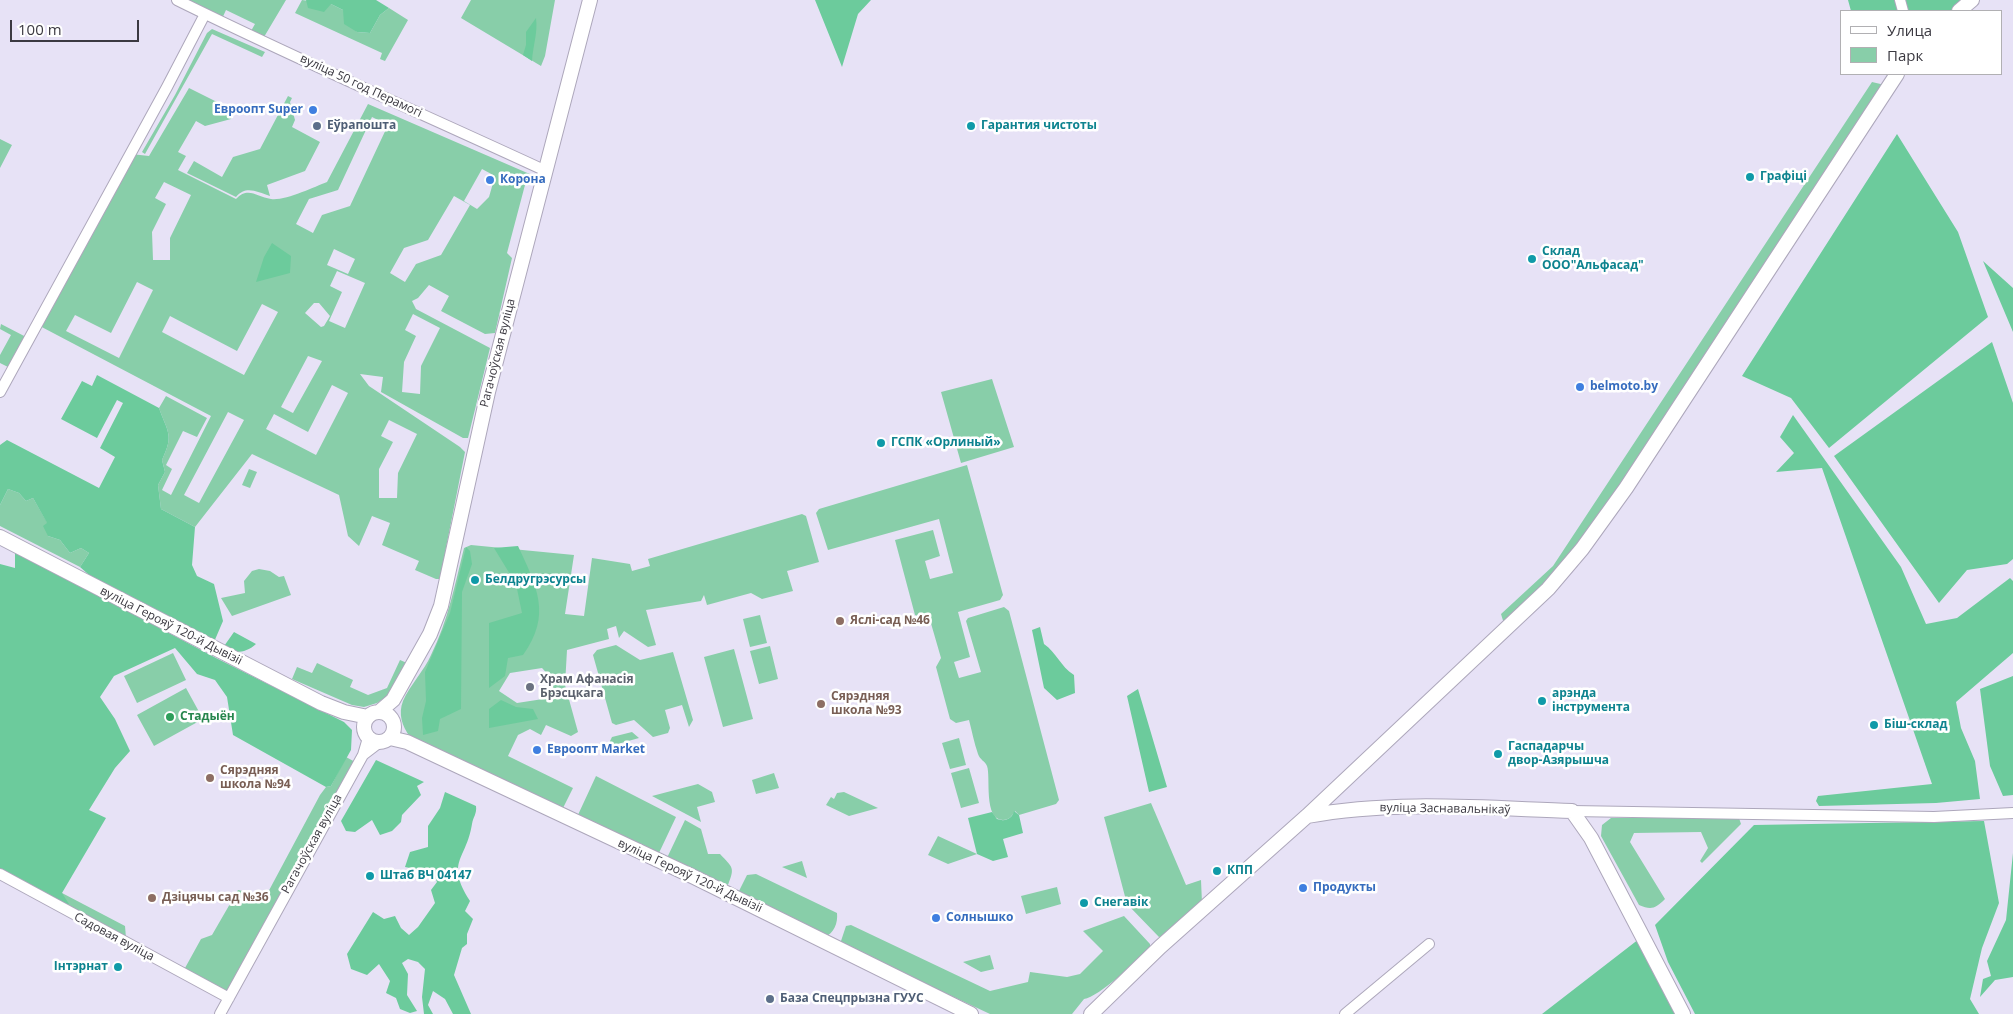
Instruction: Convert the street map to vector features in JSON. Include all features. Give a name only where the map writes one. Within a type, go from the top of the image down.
[{"type":"street","name":"вуліца 50 год Перамогі","points":[[177,0],[546,171]]},
{"type":"street","name":"Рагачоўская вуліца","points":[[220,1014],[281,900],[430,634],[441,606],[488,392],[590,0]]},
{"type":"street","points":[[1959,10],[1972,0]]},
{"type":"street","points":[[0,392],[168,87],[205,14]]},
{"type":"street","points":[[1091,1014],[1160,947],[1306,816],[1548,589],[1582,549],[1703,372],[1896,75]]},
{"type":"street","name":"вуліца Герояў 120-й Дывізіі","points":[[0,537],[297,691],[699,880],[971,1014]]},
{"type":"street","name":"вуліца Заснавальнікаў","points":[[1306,816],[1342,809],[1405,806],[1572,811],[1941,817],[2013,813]]},
{"type":"street","points":[[1572,811],[1595,847],[1683,1014]]},
{"type":"street","name":"Садовая вуліца","points":[[0,874],[229,998]]},
{"type":"street","points":[[1345,1014],[1429,944]]},
{"type":"green space","points":[[178,0],[286,0],[264,37],[251,31],[255,24],[226,10],[220,23]]},
{"type":"green space","points":[[302,0],[331,4],[343,10],[357,32],[370,33],[380,15],[389,8],[408,20],[385,61],[380,59],[382,53],[295,13]]},
{"type":"green space","points":[[306,0],[376,0],[389,8],[380,15],[370,33],[357,32],[344,24],[343,10],[331,4],[324,12],[308,8]]},
{"type":"green space","points":[[471,0],[555,0],[545,56],[541,66],[461,18]]},
{"type":"green space","points":[[815,0],[871,0],[858,14],[842,67]]},
{"type":"green space","points":[[1848,0],[1972,0],[1960,10],[1851,10]]},
{"type":"green space","points":[[536,18],[532,61],[523,55],[526,45],[526,32]]},
{"type":"green space","points":[[212,29],[265,52],[262,57],[212,34],[145,154],[142,152],[175,95],[207,33]]},
{"type":"green space","points":[[1872,82],[1889,86],[1582,549],[1505,627],[1501,614],[1553,566]]},
{"type":"green space","points":[[189,88],[235,111],[231,119],[205,126],[196,121],[178,152],[186,156],[178,170],[236,199],[245,193],[253,193],[271,199],[284,198],[327,182],[368,104],[532,175],[536,181],[525,185],[507,253],[512,258],[495,333],[485,334],[441,311],[449,296],[429,285],[418,298],[412,301],[416,309],[490,348],[468,438],[463,438],[381,392],[383,377],[360,374],[369,386],[465,452],[445,553],[448,554],[441,579],[436,579],[415,570],[419,561],[382,545],[390,523],[372,516],[359,546],[348,536],[339,495],[252,454],[195,527],[161,509],[158,485],[165,472],[162,460],[169,439],[159,408],[166,396],[207,418],[197,437],[183,431],[166,465],[172,469],[162,490],[171,495],[211,416],[36,324],[131,154],[149,156]],"holes":[[[372,117],[388,125],[350,206],[322,215],[313,233],[296,224],[309,199],[338,190]],[[482,169],[495,176],[489,197],[477,209],[464,201]],[[164,182],[191,195],[170,238],[170,260],[153,260],[152,232],[166,204],[155,198]],[[454,196],[470,205],[441,255],[416,264],[405,282],[390,273],[404,248],[428,240]],[[334,249],[355,259],[348,274],[327,265]],[[337,271],[365,283],[345,328],[329,321],[342,292],[330,286]],[[137,282],[153,290],[119,358],[66,331],[75,315],[111,333]],[[314,303],[319,303],[330,316],[324,326],[321,327],[305,313]],[[262,304],[278,312],[244,375],[162,332],[170,316],[237,351]],[[413,314],[440,328],[421,366],[420,394],[402,392],[404,362],[416,336],[405,330]],[[308,356],[322,361],[293,413],[281,407]],[[332,385],[348,393],[316,455],[266,429],[274,414],[308,432]],[[228,412],[244,420],[199,503],[184,495]],[[389,420],[417,434],[398,473],[397,498],[379,498],[379,469],[393,442],[381,436]]]},
{"type":"green space","points":[[288,96],[292,98],[290,102],[295,120],[292,127],[320,142],[305,171],[267,185],[270,196],[248,190],[236,197],[187,173],[194,161],[222,177],[233,157],[260,149]]},
{"type":"green space","points":[[1897,134],[1958,232],[1988,317],[1829,448],[1791,398],[1742,376]]},
{"type":"green space","points":[[0,139],[12,145],[0,168]]},
{"type":"green space","points":[[272,243],[291,256],[290,273],[256,282],[264,257]]},
{"type":"green space","points":[[1983,261],[2013,288],[2013,332]]},
{"type":"green space","points":[[1,324],[28,338],[12,369],[0,363],[0,355],[11,335],[0,329]]},
{"type":"green space","points":[[1992,342],[2013,403],[2013,559],[2007,564],[1967,570],[1939,603],[1834,456]]},
{"type":"green space","points":[[97,375],[159,408],[169,439],[162,460],[165,472],[158,485],[161,509],[195,527],[192,565],[197,576],[214,584],[223,621],[214,642],[104,588],[80,567],[89,553],[81,548],[70,553],[60,540],[48,536],[43,526],[47,523],[33,498],[26,501],[19,493],[8,489],[0,505],[0,445],[7,440],[99,488],[115,457],[100,448],[123,403],[117,400],[97,438],[61,419],[82,381],[92,386]]},
{"type":"green space","points":[[992,379],[1014,447],[961,463],[941,392]]},
{"type":"green space","points":[[1793,415],[1901,567],[1926,624],[1957,618],[2010,578],[2013,581],[2013,653],[1956,702],[1961,728],[1975,761],[1980,799],[1936,803],[1819,806],[1816,801],[1818,796],[1932,784],[1822,468],[1776,472],[1794,453],[1780,437]]},
{"type":"green space","points":[[967,465],[1003,595],[1000,600],[958,612],[970,657],[954,662],[959,678],[981,672],[966,621],[968,618],[1004,607],[1009,611],[1059,800],[1056,804],[1019,815],[1015,811],[1005,820],[997,818],[990,806],[987,766],[978,754],[969,720],[956,723],[950,719],[936,667],[941,658],[930,620],[915,615],[895,540],[933,530],[940,556],[925,561],[930,579],[953,573],[939,519],[828,550],[816,513],[819,509]]},
{"type":"green space","points":[[249,469],[257,472],[250,488],[242,485]]},
{"type":"green space","points":[[8,489],[19,493],[26,501],[33,498],[48,524],[48,536],[60,540],[70,553],[81,548],[89,553],[80,567],[0,526],[0,505]]},
{"type":"green space","points":[[802,514],[806,516],[819,562],[787,571],[793,591],[762,599],[751,593],[707,605],[704,595],[701,601],[646,610],[656,645],[648,647],[624,631],[619,638],[616,626],[607,629],[609,639],[567,650],[565,685],[578,732],[571,736],[546,725],[541,735],[530,729],[518,735],[508,756],[573,788],[560,814],[410,737],[402,720],[403,701],[428,661],[437,642],[464,548],[471,545],[574,555],[565,614],[584,616],[592,558],[630,564],[632,571],[650,566],[648,559]],"holes":[[[542,668],[552,679],[553,686],[543,699],[517,703],[499,691],[510,673]]]},
{"type":"green space","points":[[518,546],[536,588],[539,601],[537,627],[532,641],[523,655],[508,658],[505,676],[489,688],[489,623],[522,613],[516,584],[494,548]]},
{"type":"green space","points":[[466,547],[470,551],[472,564],[462,592],[461,709],[440,719],[438,731],[423,735],[422,718],[426,701],[425,672],[450,613]]},
{"type":"green space","points":[[15,551],[216,658],[344,722],[352,730],[351,750],[331,786],[326,787],[233,735],[227,697],[215,680],[197,674],[175,648],[114,676],[100,697],[115,719],[130,751],[115,768],[89,810],[106,818],[62,893],[69,904],[62,907],[0,873],[0,564],[15,568]]},
{"type":"green space","points":[[259,569],[270,571],[279,577],[284,576],[291,595],[232,616],[221,598],[245,593],[244,581],[252,571]]},
{"type":"green space","points":[[760,615],[767,643],[750,647],[743,619]]},
{"type":"green space","points":[[1040,627],[1044,644],[1065,668],[1074,675],[1075,693],[1057,700],[1044,688],[1032,630]]},
{"type":"green space","points":[[234,632],[256,644],[248,650],[239,652],[222,649]]},
{"type":"green space","points":[[616,645],[640,660],[673,652],[693,720],[689,727],[682,705],[665,710],[670,728],[668,733],[653,737],[634,720],[616,725],[612,723],[593,655],[597,650]]},
{"type":"green space","points":[[770,646],[778,679],[759,684],[750,651]]},
{"type":"green space","points":[[734,649],[753,719],[723,727],[704,657]]},
{"type":"green space","points":[[173,653],[186,680],[137,703],[124,676]]},
{"type":"green space","points":[[400,660],[407,663],[386,697],[377,703],[364,707],[352,705],[292,679],[297,667],[312,673],[317,663],[353,680],[350,687],[368,695],[387,688]]},
{"type":"green space","points":[[2013,676],[2013,795],[2003,796],[1990,766],[1980,689]]},
{"type":"green space","name":"Стадыён","points":[[186,688],[203,719],[154,746],[137,715]]},
{"type":"green space","points":[[1138,689],[1167,787],[1149,792],[1127,696]]},
{"type":"green space","points":[[501,700],[516,707],[533,709],[538,719],[489,728],[489,709]]},
{"type":"green space","points":[[632,732],[639,738],[607,747],[612,737]]},
{"type":"green space","points":[[959,738],[966,765],[950,769],[942,743]]},
{"type":"green space","points":[[346,757],[357,763],[228,993],[62,907],[62,893],[125,926],[126,938],[185,968],[201,939],[212,935],[238,890],[266,896],[320,795],[326,787],[331,786]]},
{"type":"green space","points":[[376,760],[424,782],[417,786],[421,795],[402,815],[401,822],[392,831],[380,835],[372,820],[355,832],[346,831],[341,821]]},
{"type":"green space","points":[[969,768],[979,803],[961,808],[951,773]]},
{"type":"green space","points":[[774,773],[779,788],[756,794],[752,780]]},
{"type":"green space","points":[[596,776],[676,817],[658,855],[577,817]]},
{"type":"green space","points":[[698,784],[712,792],[715,802],[697,807],[701,822],[652,796]]},
{"type":"green space","points":[[445,792],[476,806],[469,836],[459,861],[458,869],[463,888],[470,901],[465,911],[473,919],[467,934],[467,944],[462,948],[454,975],[471,1014],[453,1014],[445,999],[433,991],[428,1005],[433,1014],[424,1014],[422,997],[425,969],[418,962],[408,959],[402,963],[408,974],[407,995],[417,1011],[410,1013],[400,1009],[396,998],[386,993],[390,981],[379,964],[367,975],[351,969],[347,954],[373,912],[384,919],[395,916],[401,928],[409,935],[418,927],[435,903],[431,890],[437,882],[435,877],[425,871],[405,867],[410,852],[428,847],[428,826],[440,808]]},
{"type":"green space","points":[[844,792],[878,808],[849,816],[826,805],[831,797],[834,799],[837,793]]},
{"type":"green space","points":[[1151,803],[1186,885],[1201,880],[1202,903],[1164,936],[1159,937],[1127,904],[1104,817]]},
{"type":"green space","points":[[1014,811],[1019,815],[1023,833],[1003,839],[1008,857],[993,861],[977,854],[968,818],[992,812],[997,819],[1005,820],[1012,816]]},
{"type":"green space","points":[[1611,818],[1739,818],[1741,824],[1702,863],[1700,861],[1708,848],[1701,832],[1634,833],[1630,842],[1665,899],[1656,907],[1647,908],[1639,905],[1601,836],[1602,825]]},
{"type":"green space","points":[[685,820],[701,829],[708,854],[720,854],[730,865],[732,875],[728,885],[666,860]]},
{"type":"green space","points":[[1984,821],[1999,903],[1982,948],[1970,999],[1979,1014],[1695,1014],[1668,962],[1655,925],[1754,825]]},
{"type":"green space","points":[[938,836],[977,854],[948,864],[928,855]]},
{"type":"green space","points":[[2013,853],[2013,977],[1995,980],[1980,997],[1983,979],[1991,976],[1987,961],[2006,920]]},
{"type":"green space","points":[[802,861],[807,878],[782,867]]},
{"type":"green space","points":[[756,874],[837,913],[837,920],[833,930],[825,937],[741,897],[739,891],[747,875]]},
{"type":"green space","points":[[1057,887],[1061,904],[1026,914],[1021,896]]},
{"type":"green space","points":[[1124,916],[1150,944],[1150,949],[1099,992],[1084,999],[1072,1014],[990,1014],[843,945],[841,941],[846,926],[851,925],[990,991],[1028,982],[1030,972],[1067,977],[1080,974],[1103,951],[1083,931]]},
{"type":"green space","points":[[1639,939],[1676,1014],[1542,1014]]},
{"type":"green space","points":[[990,955],[994,969],[981,972],[963,962]]},
{"type":"place","name":"Евроопт Super","points":[[313,110]]},
{"type":"place","name":"Еўрапошта","points":[[317,126]]},
{"type":"place","name":"Гарантия чистоты","points":[[971,126]]},
{"type":"place","name":"Графіці","points":[[1750,177]]},
{"type":"place","name":"Корона","points":[[490,180]]},
{"type":"place","name":"Склад ООО\"Альфасад\"","points":[[1532,259]]},
{"type":"place","name":"belmoto.by","points":[[1580,387]]},
{"type":"place","name":"ГСПК «Орлиный»","points":[[881,443]]},
{"type":"place","name":"Белдругрэсурсы","points":[[475,580]]},
{"type":"place","name":"Яслі-сад №46","points":[[840,621]]},
{"type":"place","name":"Храм Афанасія Брэсцкага","points":[[530,687]]},
{"type":"place","name":"арэнда інструмента","points":[[1542,701]]},
{"type":"place","name":"Сярэдняя школа №93","points":[[821,704]]},
{"type":"place","name":"Стадыён","points":[[170,717]]},
{"type":"place","name":"Біш-склад","points":[[1874,725]]},
{"type":"place","name":"Евроопт Market","points":[[537,750]]},
{"type":"place","name":"Гаспадарчы двор-Азярышча","points":[[1498,754]]},
{"type":"place","name":"Сярэдняя школа №94","points":[[210,778]]},
{"type":"place","name":"КПП","points":[[1217,871]]},
{"type":"place","name":"Штаб ВЧ 04147","points":[[370,876]]},
{"type":"place","name":"Продукты","points":[[1303,888]]},
{"type":"place","name":"Дзіцячы сад №36","points":[[152,898]]},
{"type":"place","name":"Снегавік","points":[[1084,903]]},
{"type":"place","name":"Солнышко","points":[[936,918]]},
{"type":"place","name":"Інтэрнат","points":[[118,967]]},
{"type":"place","name":"База Спецпрызна ГУУС","points":[[770,999]]}]
